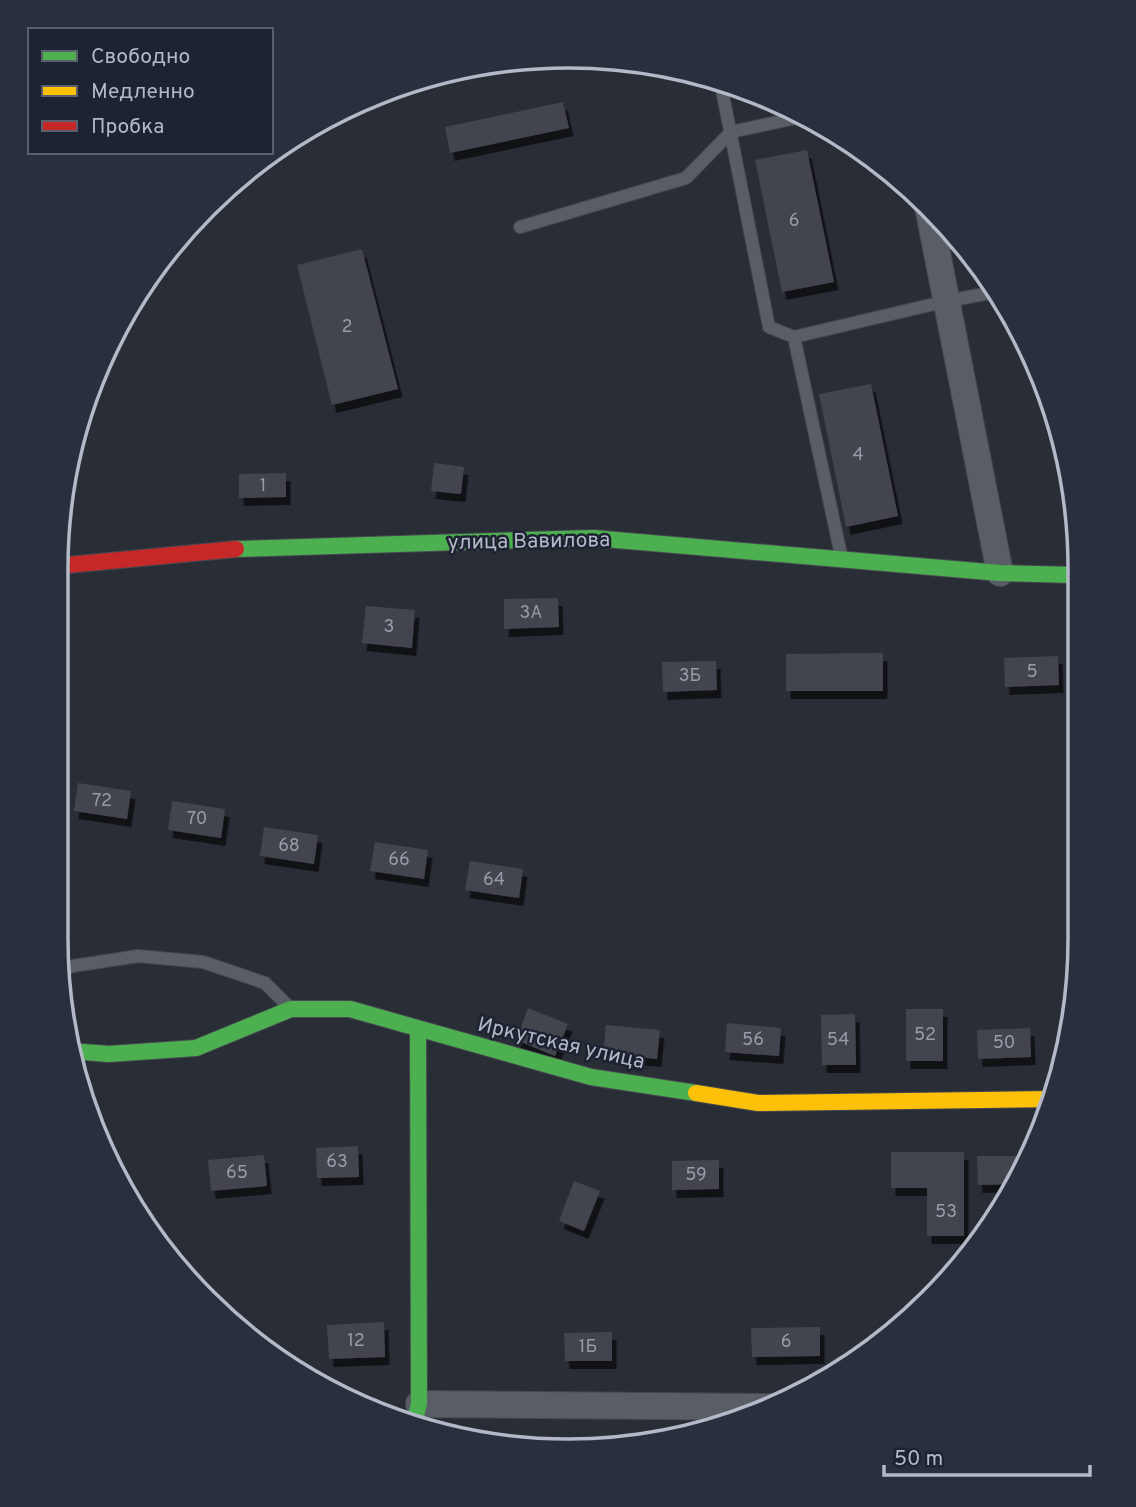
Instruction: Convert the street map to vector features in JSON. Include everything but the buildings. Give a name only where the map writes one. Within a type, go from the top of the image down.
[{"type":"street","points":[[932,226],[1000,573]]},
{"type":"street","name":"улица Вавилова","points":[[68,565],[217,550],[593,538],[1000,573],[1068,575]]},
{"type":"street","name":"Иркутская улица","points":[[81,1052],[109,1054],[196,1048],[290,1009],[351,1009],[591,1077],[758,1103],[1041,1099]]},
{"type":"street","points":[[418,1030],[416,1413],[741,1408]]},
{"type":"lane","points":[[723,93],[769,327],[794,337],[986,294]]},
{"type":"lane","points":[[520,227],[686,178],[731,132],[788,120]]},
{"type":"lane","points":[[794,337],[841,559]]},
{"type":"lane","points":[[69,968],[138,956],[203,962],[265,983],[290,1009]]},
{"type":"traffic: fast","points":[[236,549],[593,538],[1000,573],[1068,575]]},
{"type":"traffic: fast","points":[[81,1052],[109,1054],[196,1048],[291,1009],[350,1009],[591,1077],[696,1093]]},
{"type":"traffic: fast","points":[[416,1415],[419,1404],[418,1030]]},
{"type":"traffic: slow","points":[[696,1093],[758,1103],[1041,1099]]},
{"type":"traffic: jam","points":[[68,565],[236,549]]}]
